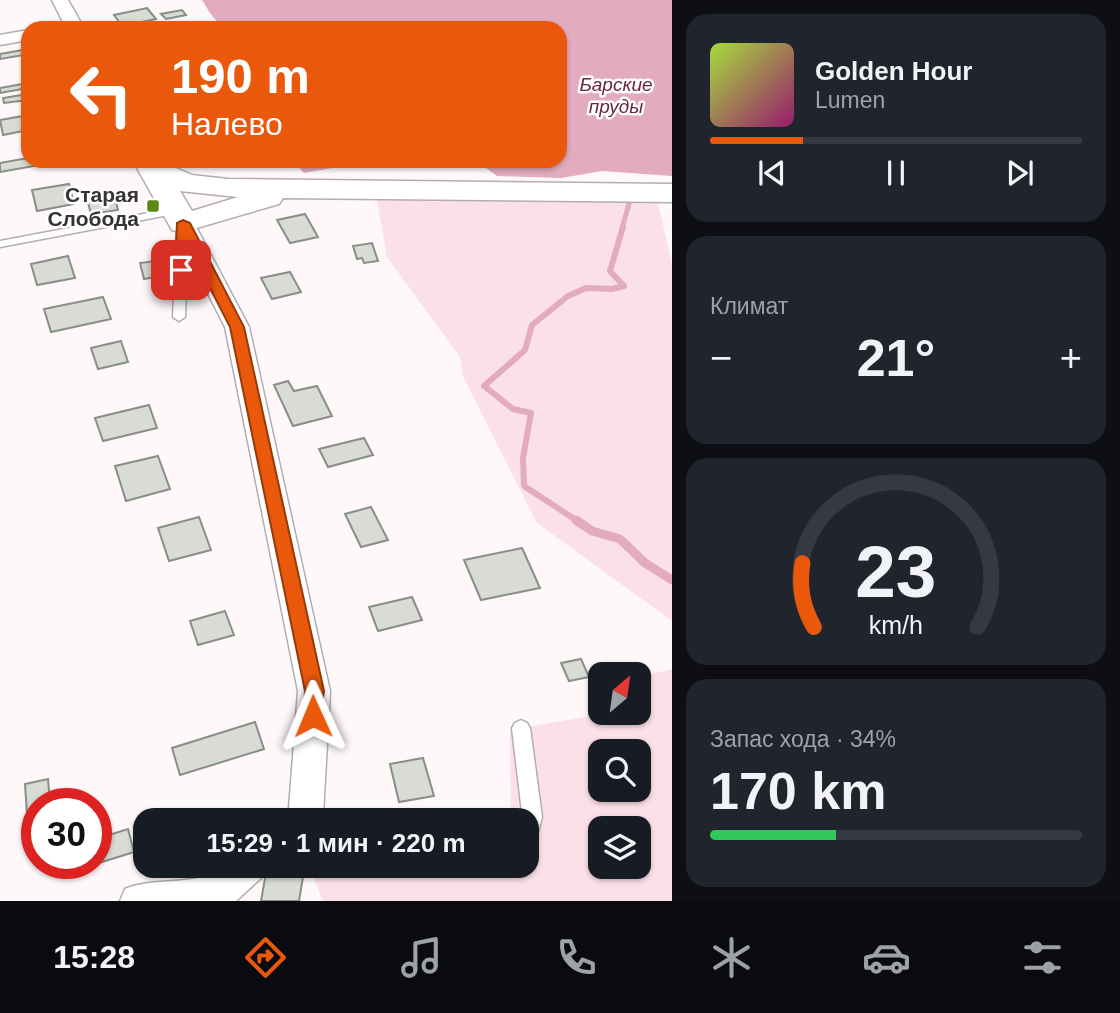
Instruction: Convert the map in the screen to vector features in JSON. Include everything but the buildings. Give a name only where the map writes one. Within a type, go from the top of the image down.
[{"type":"street","points":[[60,0],[76,21]]},
{"type":"street","points":[[0,40],[21,36]]},
{"type":"street","points":[[153,168],[178,203],[237,327],[314,691],[308,808]]},
{"type":"street","points":[[178,203],[290,190],[672,193]]},
{"type":"street","points":[[138,901],[220,892],[236,878]]},
{"type":"lane","points":[[0,244],[178,203],[179,317]]},
{"type":"lane","points":[[521,728],[532,808]]},
{"type":"shaded area","points":[[376,194],[657,198],[672,265],[672,621],[537,523],[463,376],[460,357],[387,257]]},
{"type":"shaded area","points":[[672,669],[672,901],[323,901],[314,878],[539,878],[539,808],[511,808],[510,730],[588,716],[588,725],[651,725],[651,674]]},
{"type":"water","name":"Барские пруды","points":[[202,0],[672,0],[672,176],[602,171],[561,178],[497,176],[486,168],[567,168],[567,21],[218,21]]},
{"type":"water","points":[[299,168],[332,168],[304,173]]},
{"type":"waterway","points":[[622,228],[629,204]]},
{"type":"waterway","points":[[577,521],[524,486],[523,458],[531,413],[513,409],[484,386],[525,350],[532,325],[568,296],[586,288],[612,289],[624,286],[610,271],[623,227]]},
{"type":"waterway","points":[[577,521],[592,531],[620,539],[645,563],[672,580]]},
{"type":"place","name":"Старая Слобода","points":[[153,206]]},
{"type":"route","points":[[181,270],[183,223],[237,327],[314,691],[313,716]]}]
